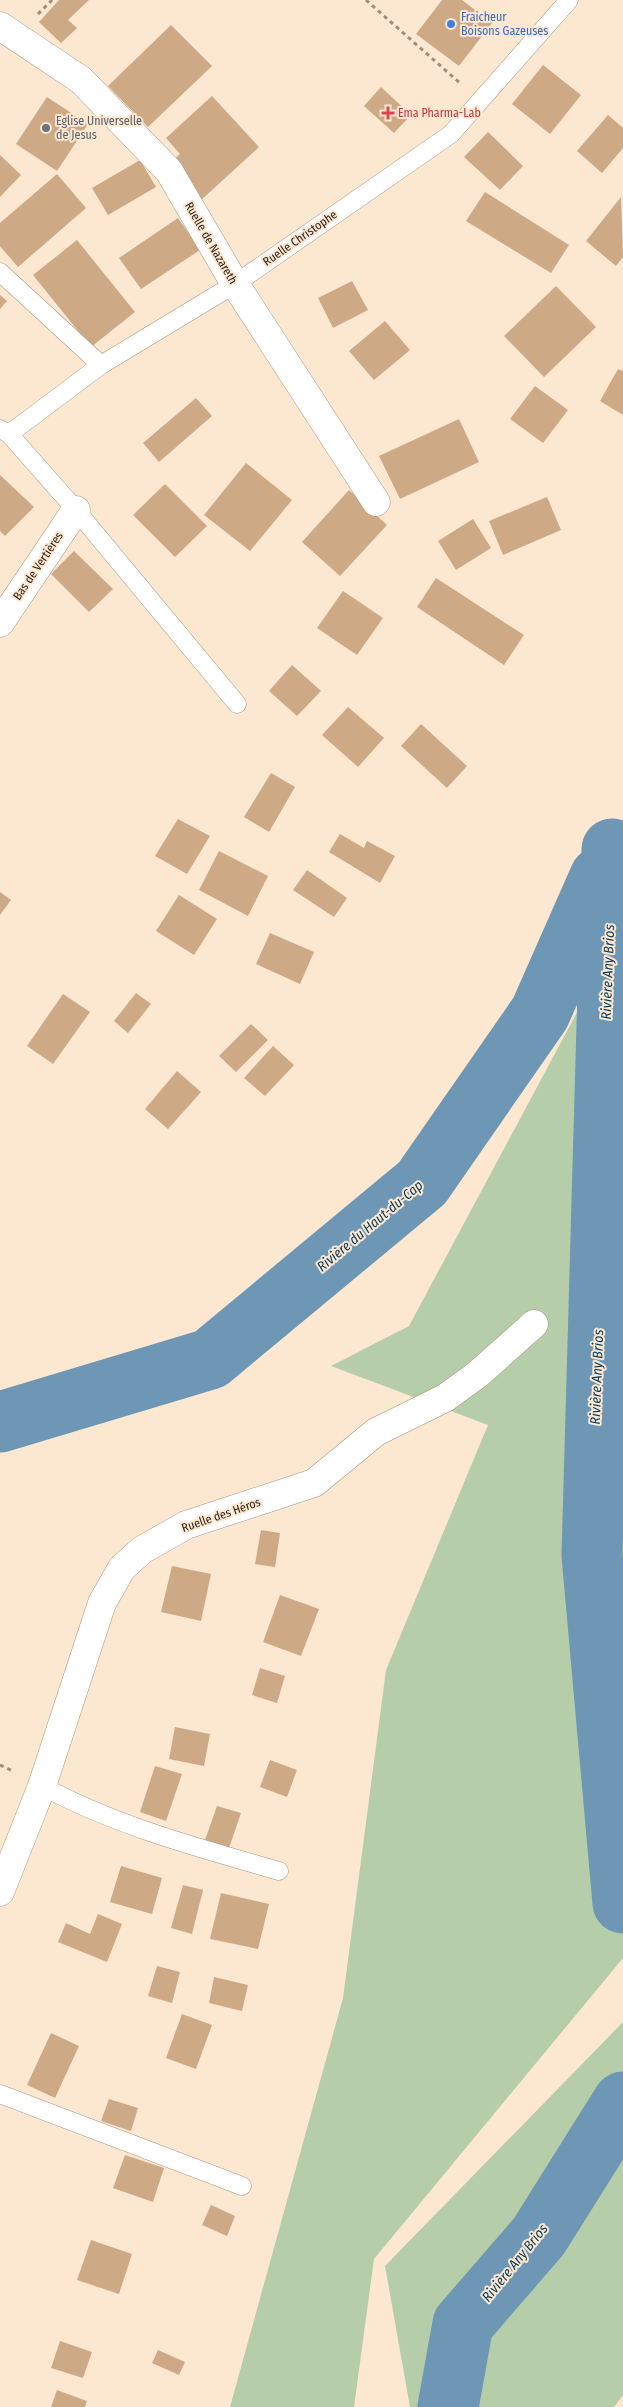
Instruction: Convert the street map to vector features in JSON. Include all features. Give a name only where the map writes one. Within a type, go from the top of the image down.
[{"type":"street","name":"Ruelle de Nazareth","points":[[0,26],[81,80],[169,172],[235,284],[376,502]]},
{"type":"street","name":"Bas de Vertières","points":[[0,623],[76,510]]},
{"type":"street","name":"Ruelle des Héros","points":[[0,1892],[42,1786],[102,1603],[122,1568],[142,1550],[186,1525],[314,1483],[376,1432],[445,1398],[478,1374],[534,1324]]},
{"type":"lane","name":"Ruelle Christophe","points":[[5,432],[101,365],[235,284],[451,134],[569,0]]},
{"type":"lane","points":[[0,272],[101,365]]},
{"type":"lane","points":[[5,432],[76,510],[237,704]]},
{"type":"lane","points":[[42,1786],[73,1803],[186,1845],[279,1871]]},
{"type":"lane","points":[[0,2094],[242,2186]]},
{"type":"path","points":[[366,0],[480,101]]},
{"type":"green space","points":[[623,967],[623,1958],[374,2259],[354,2407],[230,2407],[343,1998],[386,1670],[488,1425],[331,1366],[409,1326],[597,975]]},
{"type":"green space","points":[[623,2022],[623,2395],[614,2407],[410,2407],[385,2266]]},
{"type":"building","points":[[59,0],[89,0],[68,20],[77,28],[61,43],[39,22]]},
{"type":"building","points":[[442,0],[462,0],[492,23],[459,66],[416,34]]},
{"type":"building","points":[[171,25],[212,66],[148,127],[108,86]]},
{"type":"building","points":[[543,65],[581,95],[550,134],[512,104]]},
{"type":"building","points":[[381,87],[411,115],[394,133],[364,106]]},
{"type":"building","points":[[212,96],[259,147],[199,202],[166,166],[180,154],[166,138]]},
{"type":"building","points":[[47,97],[88,124],[57,171],[16,144]]},
{"type":"building","points":[[608,115],[623,128],[623,148],[602,173],[577,151]]},
{"type":"building","points":[[488,132],[523,166],[500,190],[464,157]]},
{"type":"building","points":[[0,155],[21,175],[0,197]]},
{"type":"building","points":[[140,160],[156,187],[108,215],[92,188]]},
{"type":"building","points":[[57,174],[86,208],[18,267],[0,246],[0,223]]},
{"type":"building","points":[[485,192],[569,245],[551,273],[466,221]]},
{"type":"building","points":[[621,197],[623,257],[616,266],[586,241]]},
{"type":"building","points":[[178,218],[200,250],[141,289],[119,258]]},
{"type":"building","points":[[77,240],[135,312],[91,347],[33,275]]},
{"type":"building","points":[[352,281],[368,310],[333,328],[318,298]]},
{"type":"building","points":[[556,286],[596,327],[544,377],[504,336]]},
{"type":"building","points":[[0,295],[7,301],[0,309]]},
{"type":"building","points":[[385,321],[410,350],[374,380],[349,351]]},
{"type":"building","points":[[618,369],[623,371],[623,415],[600,401]]},
{"type":"building","points":[[535,386],[568,410],[543,443],[510,419]]},
{"type":"building","points":[[196,398],[212,416],[159,462],[143,443]]},
{"type":"building","points":[[459,419],[479,462],[400,499],[379,456]]},
{"type":"building","points":[[246,463],[292,500],[250,551],[204,515]]},
{"type":"building","points":[[0,475],[34,507],[5,536],[0,531]]},
{"type":"building","points":[[165,484],[207,526],[175,557],[133,515]]},
{"type":"building","points":[[349,490],[387,525],[340,576],[302,542]]},
{"type":"building","points":[[547,497],[561,530],[503,555],[489,521]]},
{"type":"building","points":[[473,519],[491,548],[456,570],[438,541]]},
{"type":"building","points":[[74,551],[113,589],[89,612],[51,574]]},
{"type":"building","points":[[436,578],[524,635],[504,665],[417,607]]},
{"type":"building","points":[[343,591],[383,618],[357,655],[317,628]]},
{"type":"building","points":[[292,665],[321,691],[297,716],[269,691]]},
{"type":"building","points":[[348,707],[384,738],[358,767],[322,735]]},
{"type":"building","points":[[421,724],[467,766],[447,788],[401,746]]},
{"type":"building","points":[[271,773],[295,787],[269,832],[244,817]]},
{"type":"building","points":[[178,819],[210,836],[187,874],[155,856]]},
{"type":"building","points":[[340,834],[364,848],[367,841],[395,856],[380,883],[329,852]]},
{"type":"building","points":[[219,851],[268,876],[248,916],[199,890]]},
{"type":"building","points":[[307,870],[347,898],[334,917],[293,890]]},
{"type":"building","points":[[0,892],[11,900],[0,915]]},
{"type":"building","points":[[179,895],[217,919],[194,955],[156,931]]},
{"type":"building","points":[[270,933],[314,952],[300,984],[256,964]]},
{"type":"building","points":[[136,993],[151,1004],[128,1033],[114,1021]]},
{"type":"building","points":[[63,994],[90,1012],[53,1064],[27,1046]]},
{"type":"building","points":[[251,1024],[268,1040],[236,1072],[219,1056]]},
{"type":"building","points":[[273,1046],[294,1065],[265,1096],[244,1078]]},
{"type":"building","points":[[177,1071],[201,1092],[168,1129],[145,1109]]},
{"type":"building","points":[[261,1530],[280,1533],[275,1567],[255,1564]]},
{"type":"building","points":[[172,1566],[211,1574],[201,1621],[161,1612]]},
{"type":"building","points":[[280,1595],[319,1609],[301,1656],[263,1642]]},
{"type":"building","points":[[260,1668],[285,1676],[277,1703],[252,1695]]},
{"type":"building","points":[[175,1727],[210,1734],[204,1766],[169,1759]]},
{"type":"building","points":[[270,1760],[297,1770],[287,1797],[260,1787]]},
{"type":"building","points":[[155,1766],[182,1774],[166,1821],[140,1812]]},
{"type":"building","points":[[217,1806],[241,1813],[228,1851],[204,1843]]},
{"type":"building","points":[[121,1866],[162,1878],[152,1914],[110,1902]]},
{"type":"building","points":[[183,1885],[203,1890],[192,1934],[171,1928]]},
{"type":"building","points":[[221,1893],[269,1904],[258,1949],[210,1939]]},
{"type":"building","points":[[98,1914],[122,1924],[107,1962],[58,1942],[66,1923],[90,1934]]},
{"type":"building","points":[[157,1966],[180,1972],[172,2003],[148,1996]]},
{"type":"building","points":[[214,1977],[248,1985],[242,2011],[209,2003]]},
{"type":"building","points":[[182,2014],[212,2025],[196,2069],[166,2058]]},
{"type":"building","points":[[51,2033],[79,2046],[55,2098],[27,2085]]},
{"type":"building","points":[[109,2099],[138,2108],[131,2131],[101,2121]]},
{"type":"building","points":[[125,2155],[164,2168],[153,2202],[113,2188]]},
{"type":"building","points":[[211,2205],[235,2216],[227,2236],[202,2225]]},
{"type":"building","points":[[91,2240],[132,2254],[119,2294],[77,2280]]},
{"type":"building","points":[[60,2341],[92,2352],[83,2378],[51,2368]]},
{"type":"building","points":[[158,2350],[185,2362],[179,2375],[152,2363]]},
{"type":"building","points":[[57,2390],[87,2401],[85,2407],[51,2407]]},
{"type":"waterway","name":"Rivière Any Brios","points":[[612,849],[592,1555],[623,1903]]},
{"type":"waterway","name":"Rivière du Haut-du-Cap","points":[[0,1422],[210,1359],[422,1183],[540,1013],[600,877]]},
{"type":"waterway","name":"Rivière Any Brios","points":[[448,2407],[463,2324],[539,2236],[623,2102]]},
{"type":"place","name":"Fraicheur Boisons Gazeuses","points":[[451,24]]},
{"type":"place","name":"Ema Pharma-Lab","points":[[388,113]]},
{"type":"place","name":"Eglise Universelle de Jesus","points":[[46,128]]}]
